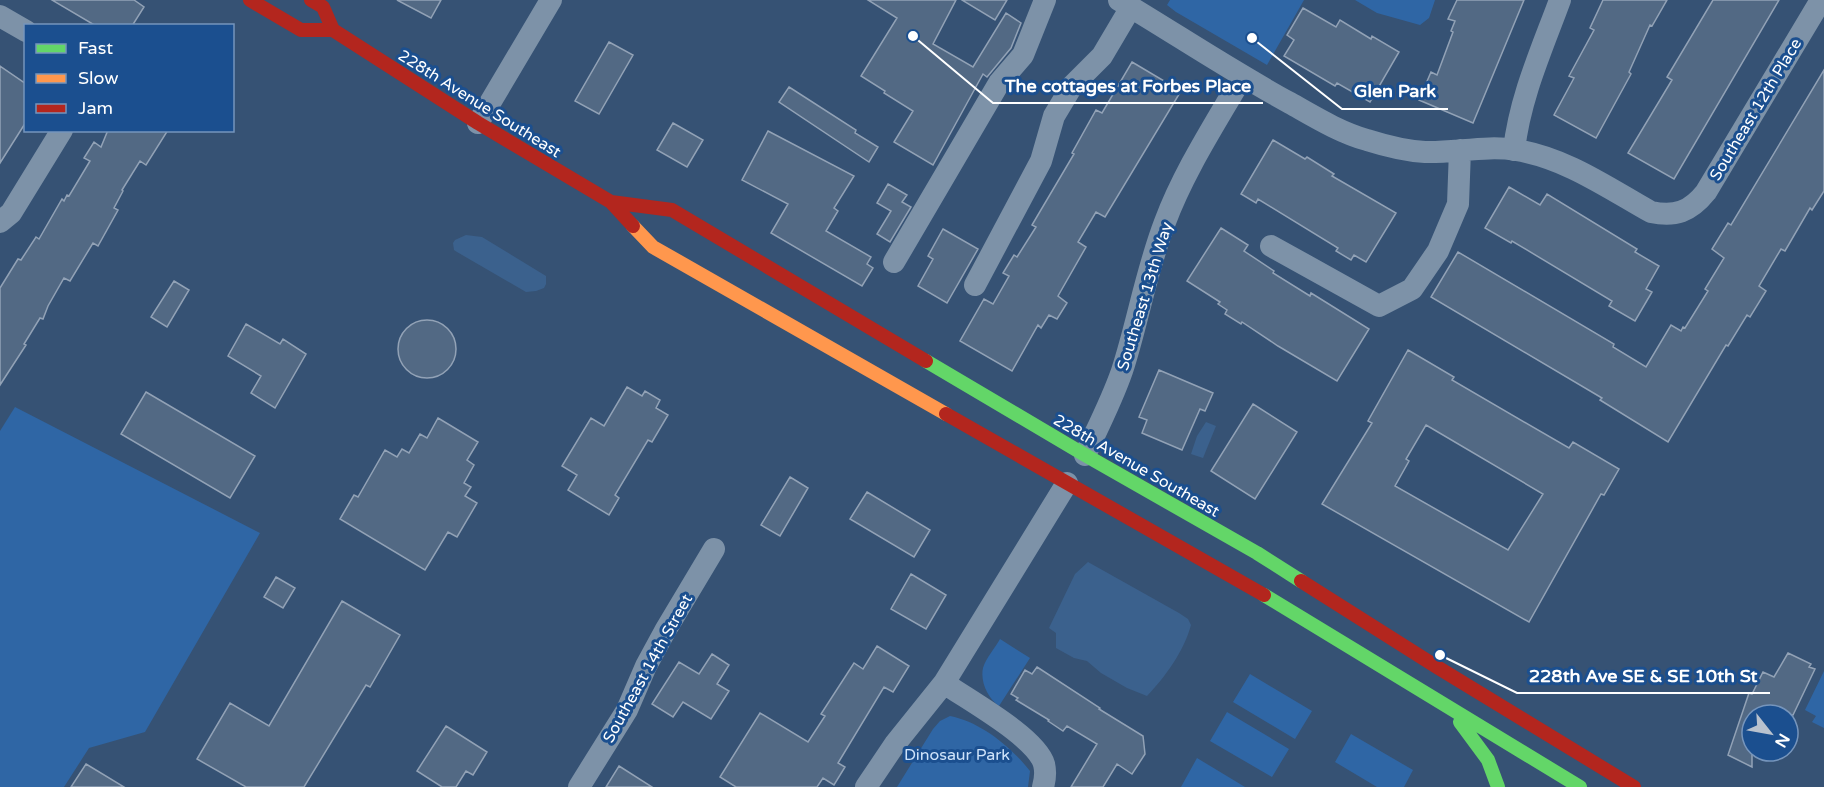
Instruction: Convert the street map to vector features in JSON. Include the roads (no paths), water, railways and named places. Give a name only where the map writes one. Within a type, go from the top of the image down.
[{"type":"main road","points":[[250,0],[301,30],[333,30]]},
{"type":"main road","name":"228th Avenue Southeast","points":[[311,0],[322,7],[333,30],[478,123],[611,202],[653,247],[1288,609],[1580,787]]},
{"type":"main road","name":"228th Avenue Southeast","points":[[611,202],[672,210],[1074,456],[1257,553],[1437,668],[1634,787]]},
{"type":"main road","points":[[979,432],[995,424]]},
{"type":"main road","points":[[1074,456],[1101,481]]},
{"type":"main road","points":[[1176,529],[1194,555]]},
{"type":"main road","points":[[1445,705],[1481,746],[1493,768],[1498,787]]},
{"type":"street","points":[[478,123],[551,0]]},
{"type":"street","points":[[894,262],[999,83],[1023,55],[1045,0]]},
{"type":"street","points":[[975,285],[1041,161],[1054,116],[1072,86],[1102,56],[1125,4],[1183,38],[1242,77],[1334,128],[1365,140],[1424,152],[1514,150],[1517,124],[1525,94],[1560,0]]},
{"type":"street","name":"Southeast 12th Place","points":[[1514,150],[1569,166],[1651,212],[1665,215],[1682,212],[1697,204],[1706,192],[1821,0]]},
{"type":"street","points":[[0,16],[24,30]]},
{"type":"street","name":"Southeast 13th Way","points":[[1074,456],[1107,408],[1122,372],[1148,274],[1165,222],[1182,184],[1242,77]]},
{"type":"street","points":[[0,222],[11,213],[61,132]]},
{"type":"street","points":[[1271,246],[1378,306],[1412,289],[1438,251],[1458,204],[1460,150]]},
{"type":"street","points":[[866,787],[895,744],[944,683],[1067,483]]},
{"type":"street","name":"Southeast 14th Street","points":[[579,787],[627,710],[655,649],[714,549]]},
{"type":"street","points":[[944,683],[1027,739],[1044,764],[1043,787]]},
{"type":"place","name":"The cottages at Forbes Place","points":[[913,36]]},
{"type":"place","name":"Glen Park","points":[[1252,38]]},
{"type":"place","name":"228th Ave SE & SE 10th St","points":[[1440,655]]},
{"type":"park label","name":"Dinosaur Park","points":[[957,754]]}]
